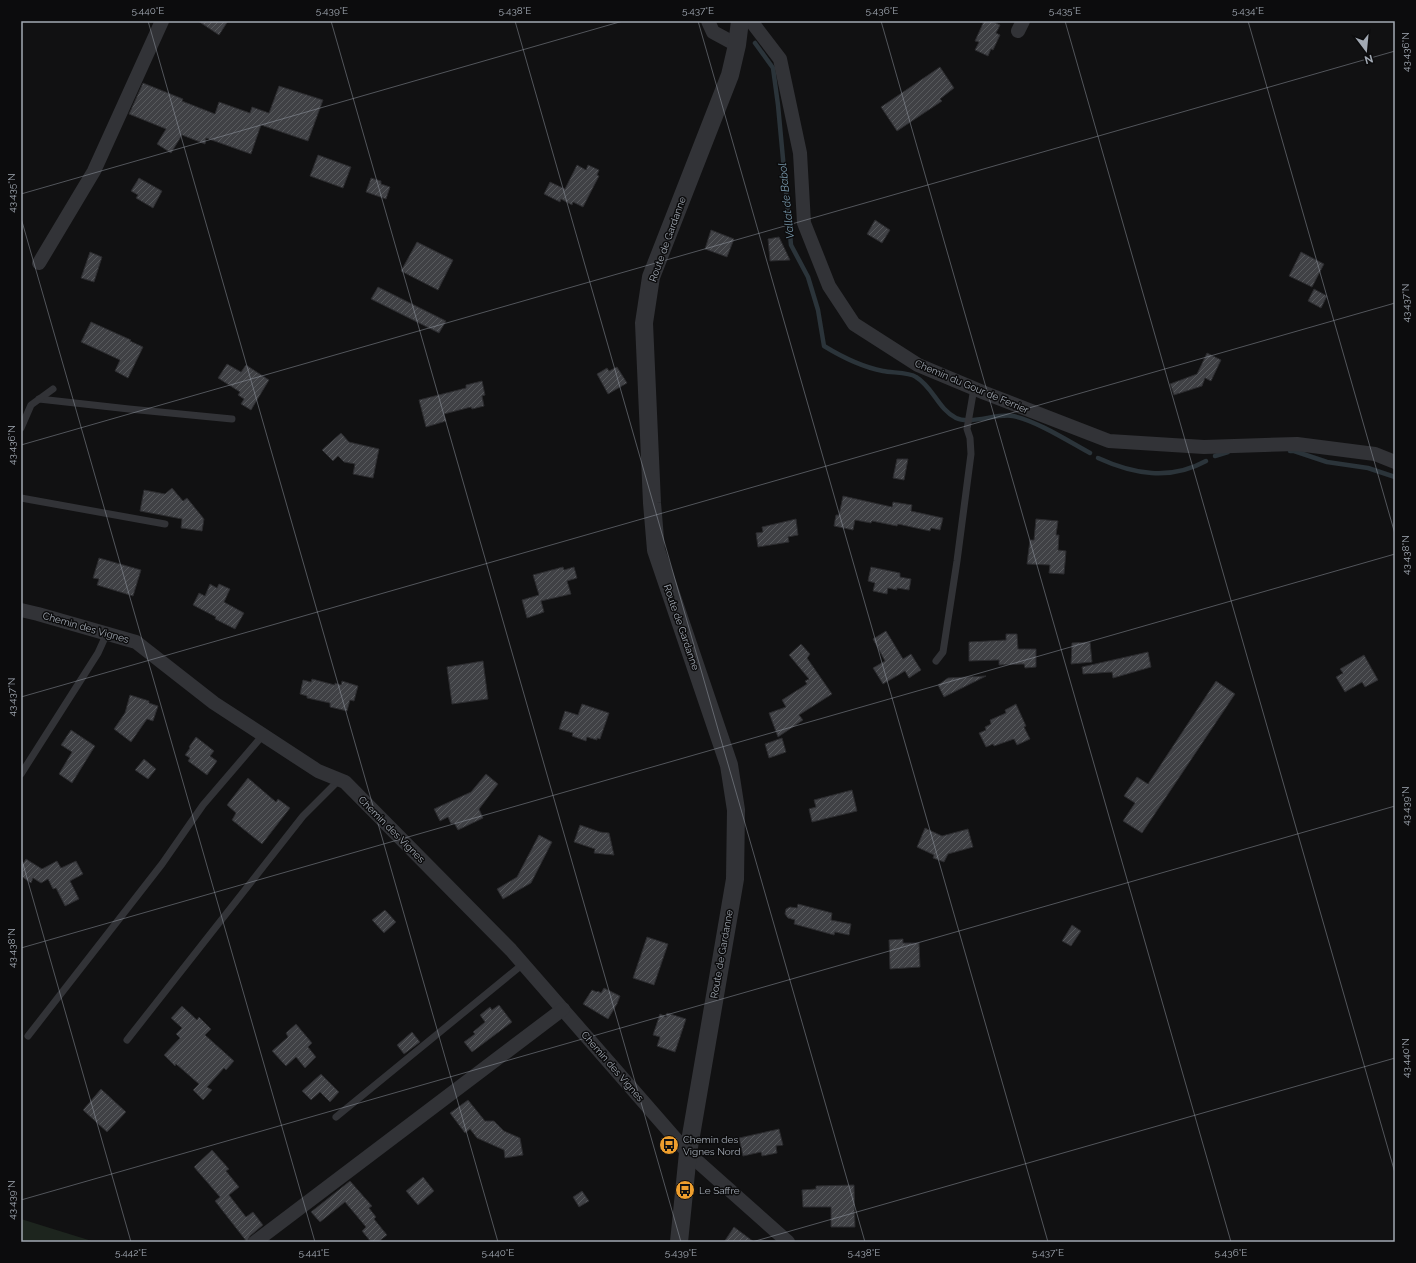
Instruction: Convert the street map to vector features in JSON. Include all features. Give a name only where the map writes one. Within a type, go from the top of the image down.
[{"type":"street","points":[[39,264],[94,170],[162,21]]},
{"type":"street","points":[[708,21],[713,32],[738,45]]},
{"type":"street","name":"Route de Gardanne","points":[[679,1242],[688,1153],[735,879],[736,810],[729,765],[656,550],[652,503],[644,323],[651,277],[730,75],[738,45],[740,21]]},
{"type":"street","name":"Chemin du Gour de Ferrier","points":[[751,21],[780,59],[800,153],[804,223],[829,286],[854,324],[918,365],[1109,441],[1204,447],[1297,444],[1375,454],[1395,462]]},
{"type":"street","name":"Chemin des Vignes","points":[[21,610],[136,642],[214,703],[318,771],[345,782],[523,964],[688,1153],[788,1242]]},
{"type":"street","points":[[255,1242],[563,1009]]},
{"type":"lane","points":[[936,661],[943,652],[957,561],[971,454],[970,438],[967,429],[974,388]]},
{"type":"lane","points":[[21,428],[31,404],[53,389]]},
{"type":"lane","points":[[39,399],[232,419]]},
{"type":"lane","points":[[21,498],[165,524]]},
{"type":"lane","points":[[21,774],[98,653],[106,633]]},
{"type":"lane","points":[[28,1036],[157,870],[204,805],[263,735]]},
{"type":"lane","points":[[127,1040],[303,816],[339,780]]},
{"type":"lane","points":[[336,1118],[523,964]]},
{"type":"shaded area","points":[[21,1219],[95,1242],[21,1242]]},
{"type":"building","points":[[198,21],[228,21],[219,35]]},
{"type":"building","points":[[984,21],[992,21],[1000,25],[996,33],[1000,35],[993,50],[991,49],[988,56],[975,50],[979,42],[975,41]]},
{"type":"building","points":[[940,67],[954,88],[940,99],[942,101],[897,131],[881,107]]},
{"type":"building","points":[[143,83],[215,114],[219,102],[250,113],[252,107],[269,113],[279,86],[323,100],[308,141],[261,125],[251,154],[206,138],[205,144],[182,135],[171,153],[157,144],[166,129],[129,114]]},
{"type":"building","points":[[318,155],[351,167],[343,188],[310,176]]},
{"type":"building","points":[[577,165],[586,170],[588,165],[599,170],[597,175],[599,176],[583,207],[573,202],[572,205],[561,199],[560,202],[544,194],[550,182],[565,189]]},
{"type":"building","points":[[139,178],[162,191],[153,208],[136,198],[138,195],[131,191]]},
{"type":"building","points":[[371,178],[381,181],[381,184],[390,187],[386,199],[366,192]]},
{"type":"building","points":[[875,220],[890,230],[882,243],[867,234]]},
{"type":"building","points":[[711,230],[734,239],[727,257],[705,249]]},
{"type":"building","points":[[779,237],[790,260],[770,261],[768,239]]},
{"type":"building","points":[[417,242],[453,260],[438,290],[401,271]]},
{"type":"building","points":[[90,252],[102,257],[94,282],[81,278]]},
{"type":"building","points":[[1301,252],[1324,264],[1312,287],[1289,276]]},
{"type":"building","points":[[378,287],[446,321],[439,333],[371,299]]},
{"type":"building","points":[[1314,289],[1327,296],[1321,308],[1308,301]]},
{"type":"building","points":[[91,322],[143,347],[128,378],[115,371],[120,360],[81,342]]},
{"type":"building","points":[[1207,353],[1221,360],[1211,381],[1205,378],[1202,386],[1174,395],[1170,384],[1197,374]]},
{"type":"building","points":[[227,364],[241,372],[246,365],[269,380],[251,410],[241,404],[244,399],[238,395],[240,392],[218,378]]},
{"type":"building","points":[[617,367],[627,383],[608,394],[597,374],[607,368],[609,371]]},
{"type":"building","points":[[482,381],[485,395],[482,396],[484,406],[472,409],[471,407],[444,414],[446,421],[426,427],[419,400],[466,388],[466,385]]},
{"type":"building","points":[[341,433],[349,442],[379,449],[373,478],[353,474],[355,464],[344,462],[338,456],[333,461],[322,450]]},
{"type":"building","points":[[897,459],[908,459],[904,480],[893,478]]},
{"type":"building","points":[[172,488],[183,501],[187,498],[204,519],[202,531],[181,528],[182,519],[140,511],[144,490],[165,494]]},
{"type":"building","points":[[843,496],[892,507],[893,502],[912,505],[911,511],[943,518],[940,530],[931,528],[930,531],[898,524],[897,526],[872,521],[871,523],[855,520],[853,530],[834,526],[836,515],[839,515]]},
{"type":"building","points":[[796,519],[798,535],[788,537],[789,542],[758,547],[756,533],[763,532],[762,527]]},
{"type":"building","points":[[1036,519],[1058,521],[1056,535],[1059,535],[1058,550],[1066,551],[1064,574],[1049,573],[1050,565],[1027,564],[1030,540],[1034,540]]},
{"type":"building","points":[[99,558],[141,570],[133,596],[97,585],[99,579],[93,578]]},
{"type":"building","points":[[563,567],[564,570],[574,567],[577,578],[567,581],[571,594],[541,601],[544,612],[527,618],[522,600],[539,595],[533,575]]},
{"type":"building","points":[[871,567],[900,573],[900,577],[911,579],[909,590],[888,588],[887,594],[873,591],[875,583],[868,581]]},
{"type":"building","points":[[210,584],[217,588],[219,584],[230,589],[224,602],[244,613],[235,629],[215,619],[216,617],[193,605],[199,593],[205,596]]},
{"type":"building","points":[[886,631],[903,659],[911,654],[921,670],[909,678],[905,671],[883,684],[873,668],[885,661],[873,639]]},
{"type":"building","points":[[1006,634],[1017,634],[1018,649],[1036,649],[1036,667],[1025,668],[1024,664],[999,665],[999,660],[969,661],[969,642],[1006,640]]},
{"type":"building","points":[[1090,642],[1092,662],[1071,664],[1072,643]]},
{"type":"building","points":[[801,644],[810,654],[807,658],[832,694],[799,715],[803,720],[778,737],[769,713],[786,707],[782,700],[807,684],[805,681],[809,679],[789,655]]},
{"type":"building","points":[[1148,652],[1151,667],[1113,678],[1112,672],[1083,674],[1082,667]]},
{"type":"building","points":[[1364,655],[1378,680],[1365,687],[1362,682],[1345,692],[1336,677],[1343,673],[1340,669]]},
{"type":"building","points":[[483,661],[488,699],[452,704],[447,667]]},
{"type":"building","points":[[986,676],[944,697],[938,685],[948,678]]},
{"type":"building","points":[[312,679],[335,685],[335,683],[341,685],[342,681],[358,686],[354,701],[350,700],[347,711],[330,707],[330,703],[307,698],[307,696],[300,694],[303,680],[311,682]]},
{"type":"building","points":[[1216,681],[1235,694],[1142,833],[1123,821],[1135,803],[1124,796],[1137,777],[1148,784]]},
{"type":"building","points":[[130,695],[149,701],[149,703],[158,706],[153,721],[147,719],[131,742],[114,729],[125,713]]},
{"type":"building","points":[[582,704],[609,713],[600,739],[597,738],[597,740],[587,737],[586,741],[572,736],[573,733],[559,729],[565,711],[578,715]]},
{"type":"building","points":[[1016,704],[1030,739],[1017,745],[1014,739],[994,746],[993,744],[986,747],[979,733],[986,730],[985,727],[991,724],[990,720],[1006,713],[1005,710]]},
{"type":"building","points":[[71,730],[95,746],[72,783],[59,774],[72,752],[61,745]]},
{"type":"building","points":[[196,737],[214,751],[210,756],[217,761],[207,775],[188,761],[190,758],[185,755]]},
{"type":"building","points":[[782,738],[786,752],[769,758],[765,744]]},
{"type":"building","points":[[144,759],[156,769],[148,779],[135,770]]},
{"type":"building","points":[[486,774],[498,784],[479,809],[483,818],[458,830],[454,823],[451,824],[448,817],[440,821],[434,809],[471,792]]},
{"type":"building","points":[[248,778],[276,802],[278,799],[290,808],[262,844],[232,820],[236,813],[227,805]]},
{"type":"building","points":[[852,790],[857,811],[812,822],[809,809],[816,807],[814,800]]},
{"type":"building","points":[[580,825],[600,832],[609,833],[614,855],[594,853],[595,849],[574,842]]},
{"type":"building","points":[[925,828],[942,836],[968,829],[973,847],[948,854],[944,862],[933,858],[934,855],[917,847]]},
{"type":"building","points":[[539,835],[552,842],[531,883],[503,899],[497,889],[517,877]]},
{"type":"building","points":[[26,859],[42,869],[57,861],[61,868],[76,861],[83,874],[70,881],[79,899],[65,906],[56,888],[53,889],[48,879],[41,883],[33,878],[31,883],[21,876],[21,867]]},
{"type":"building","points":[[798,904],[832,913],[831,920],[851,924],[849,935],[835,932],[834,935],[794,924],[795,920],[788,918],[785,914],[786,909],[790,907],[797,908]]},
{"type":"building","points":[[385,910],[396,922],[384,933],[372,920]]},
{"type":"building","points":[[1072,925],[1081,931],[1071,946],[1062,941]]},
{"type":"building","points":[[647,937],[668,944],[654,985],[633,978]]},
{"type":"building","points":[[903,939],[903,943],[919,943],[920,967],[890,969],[889,940]]},
{"type":"building","points":[[604,988],[620,996],[608,1019],[583,1004],[592,990],[601,993]]},
{"type":"building","points":[[499,1005],[512,1022],[472,1052],[464,1042],[475,1034],[473,1032],[485,1022],[480,1015],[490,1007],[492,1010]]},
{"type":"building","points":[[182,1006],[197,1020],[199,1017],[211,1029],[205,1035],[234,1061],[226,1070],[224,1068],[207,1087],[212,1090],[203,1100],[193,1090],[199,1084],[176,1064],[175,1066],[164,1055],[180,1038],[176,1034],[182,1028],[171,1018]]},
{"type":"building","points":[[667,1013],[686,1019],[675,1052],[657,1046],[660,1037],[653,1035],[660,1014],[666,1017]]},
{"type":"building","points":[[296,1024],[312,1043],[308,1047],[316,1057],[305,1068],[296,1057],[286,1066],[272,1051],[288,1037],[286,1033]]},
{"type":"building","points":[[412,1032],[420,1042],[404,1054],[397,1045]]},
{"type":"building","points":[[321,1074],[339,1092],[330,1102],[320,1092],[311,1100],[302,1091]]},
{"type":"building","points":[[101,1089],[126,1112],[107,1132],[83,1110]]},
{"type":"building","points":[[468,1100],[485,1121],[494,1121],[504,1131],[520,1138],[523,1155],[505,1158],[504,1150],[477,1138],[470,1129],[465,1133],[450,1113]]},
{"type":"building","points":[[779,1129],[783,1145],[776,1146],[777,1153],[762,1156],[761,1152],[743,1156],[739,1138]]},
{"type":"building","points":[[212,1150],[229,1169],[226,1171],[239,1187],[229,1195],[246,1217],[253,1212],[263,1225],[250,1236],[247,1242],[215,1201],[220,1197],[194,1167]]},
{"type":"building","points":[[423,1177],[434,1191],[418,1205],[406,1191]]},
{"type":"building","points":[[350,1181],[372,1206],[369,1208],[376,1217],[374,1219],[387,1235],[378,1242],[371,1242],[362,1231],[366,1227],[345,1202],[320,1222],[311,1212]]},
{"type":"building","points":[[854,1185],[855,1227],[831,1227],[831,1207],[803,1207],[802,1190],[816,1189],[816,1186]]},
{"type":"building","points":[[582,1191],[589,1201],[579,1207],[573,1197]]},
{"type":"building","points":[[734,1227],[754,1242],[724,1242]]},
{"type":"waterway","name":"Vallat de Babol","points":[[755,43],[773,68],[778,105],[791,245],[808,277],[818,310],[824,346],[845,358],[867,367],[913,375],[922,381],[940,404],[956,418],[962,420],[976,420],[999,416],[1013,416],[1032,422],[1090,453]]},
{"type":"waterway","name":"Vallat de Babol","points":[[1290,451],[1327,462],[1368,468],[1395,477]]},
{"type":"waterway","name":"Vallat de Babol","points":[[1215,456],[1228,452]]},
{"type":"waterway","name":"Vallat de Babol","points":[[1098,458],[1125,468],[1152,473],[1179,471],[1206,461]]},
{"type":"place","name":"Chemin des Vignes Nord","points":[[669,1145]]},
{"type":"place","name":"Le Saffre","points":[[685,1190]]}]
